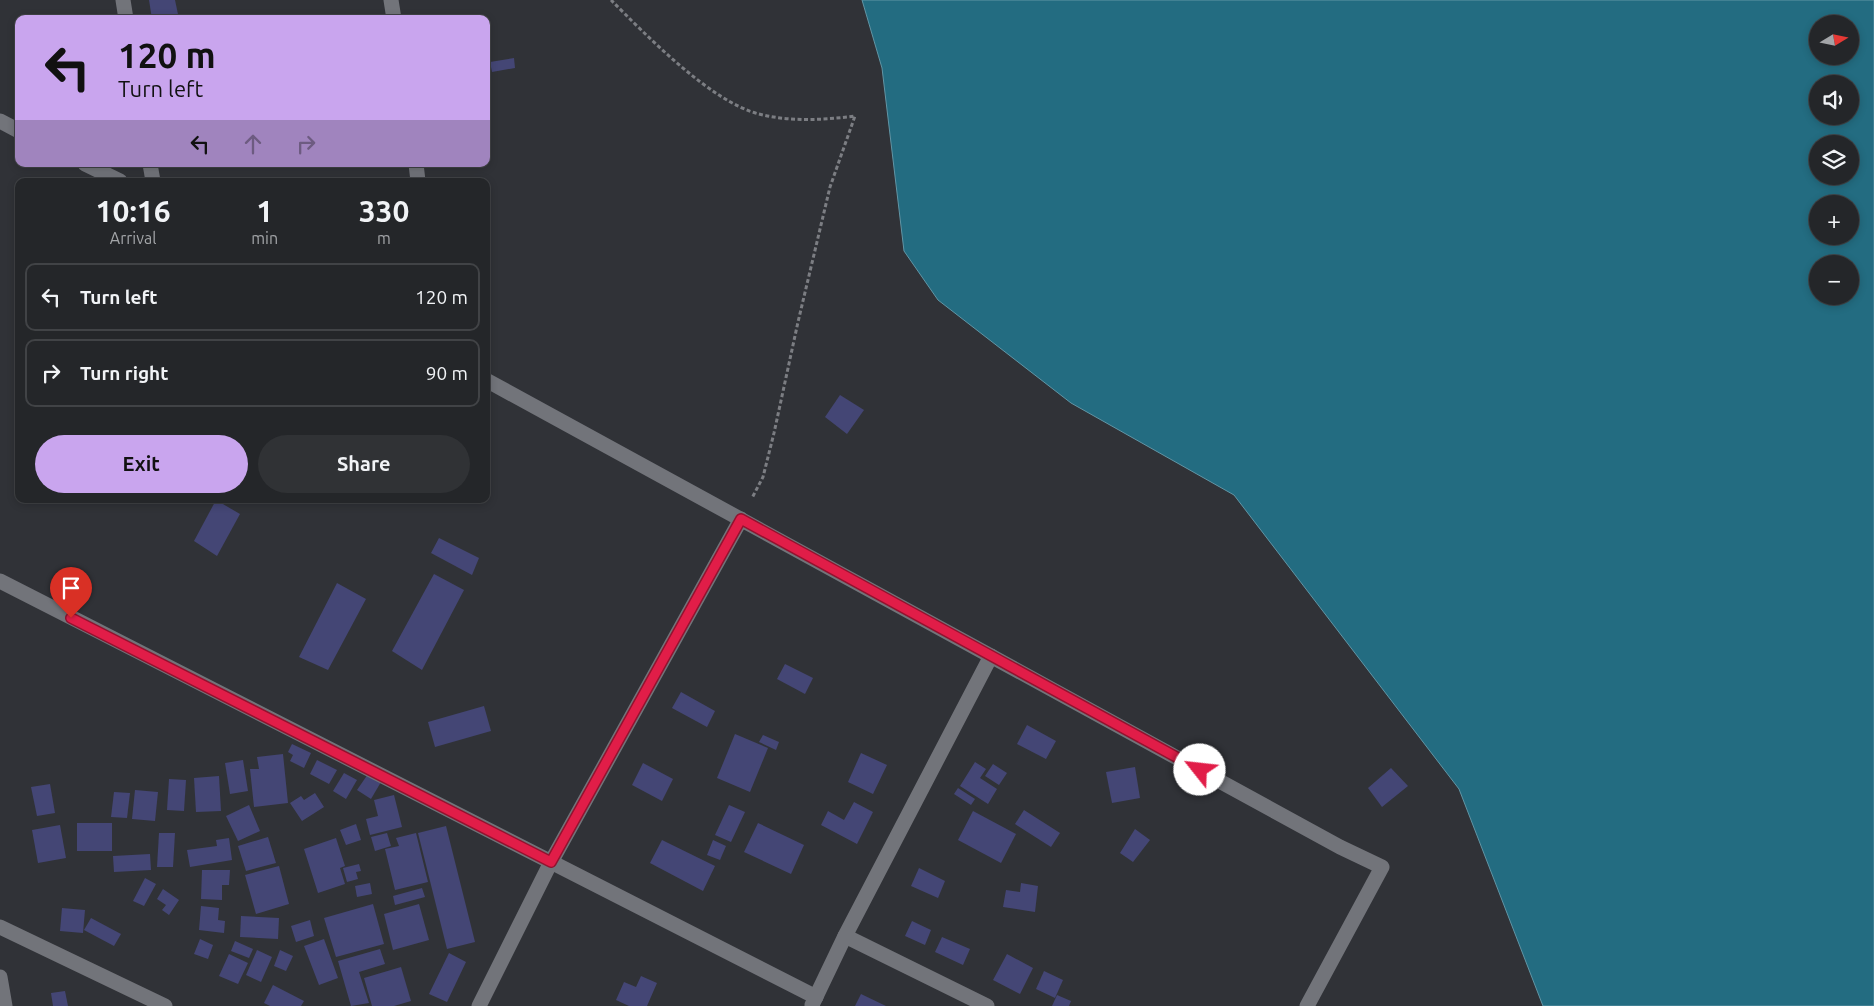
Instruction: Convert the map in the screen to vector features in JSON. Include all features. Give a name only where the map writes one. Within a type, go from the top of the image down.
[{"type":"street","points":[[124,0],[126,15]]},
{"type":"street","points":[[392,0],[394,15]]},
{"type":"street","points":[[0,121],[15,129]]},
{"type":"street","points":[[91,167],[114,178]]},
{"type":"street","points":[[490,382],[1340,847],[1382,867],[1307,1006]]},
{"type":"street","points":[[479,1006],[551,862],[741,519]]},
{"type":"street","points":[[0,581],[551,862],[814,1002],[845,936],[991,656]]},
{"type":"street","points":[[0,927],[165,1006]]},
{"type":"street","points":[[845,936],[987,1006]]},
{"type":"street","points":[[0,977],[5,1006]]},
{"type":"path","points":[[612,0],[651,41],[720,97],[758,114],[813,121],[855,116],[830,188],[763,477],[741,519]]},
{"type":"water","points":[[862,0],[1874,0],[1874,1006],[1543,1006],[1459,789],[1234,495],[1071,403],[938,300],[904,251],[882,68]]},
{"type":"building","points":[[149,0],[175,0],[178,15],[151,15]]},
{"type":"building","points":[[514,58],[515,68],[492,72],[490,62]]},
{"type":"building","points":[[840,395],[864,410],[847,434],[825,417]]},
{"type":"building","points":[[214,503],[221,503],[240,514],[217,556],[194,541]]},
{"type":"building","points":[[439,538],[479,558],[472,575],[431,553]]},
{"type":"building","points":[[434,574],[464,590],[422,670],[392,651]]},
{"type":"building","points":[[337,583],[366,599],[328,670],[299,657]]},
{"type":"building","points":[[785,664],[813,678],[805,694],[777,679]]},
{"type":"building","points":[[681,692],[715,711],[707,727],[672,708]]},
{"type":"building","points":[[484,706],[491,731],[435,747],[428,722]]},
{"type":"building","points":[[1027,725],[1056,741],[1046,759],[1017,744]]},
{"type":"building","points":[[735,734],[768,748],[750,792],[717,778]]},
{"type":"building","points":[[763,735],[779,742],[776,750],[759,742]]},
{"type":"building","points":[[292,744],[311,753],[304,768],[290,761],[293,755],[288,752]]},
{"type":"building","points":[[861,753],[887,765],[873,794],[848,782]]},
{"type":"building","points":[[283,754],[288,803],[254,807],[250,769],[259,769],[257,757]]},
{"type":"building","points":[[243,760],[248,791],[230,794],[225,763]]},
{"type":"building","points":[[317,760],[337,770],[329,784],[310,774]]},
{"type":"building","points":[[975,762],[986,769],[980,778],[997,789],[988,804],[960,786]]},
{"type":"building","points":[[643,763],[673,779],[662,801],[632,785]]},
{"type":"building","points":[[993,764],[1007,773],[999,785],[985,776]]},
{"type":"building","points":[[1135,767],[1140,798],[1112,803],[1106,772]]},
{"type":"building","points":[[1391,768],[1408,786],[1382,807],[1368,788]]},
{"type":"building","points":[[344,773],[357,780],[346,799],[333,791]]},
{"type":"building","points":[[368,774],[381,782],[371,799],[357,790]]},
{"type":"building","points":[[219,776],[221,811],[196,812],[194,778]]},
{"type":"building","points":[[169,779],[186,780],[184,811],[167,810]]},
{"type":"building","points":[[50,784],[55,813],[37,816],[31,787]]},
{"type":"building","points":[[958,788],[975,799],[971,805],[954,794]]},
{"type":"building","points":[[135,790],[158,792],[155,821],[132,819]]},
{"type":"building","points":[[114,792],[130,793],[127,818],[111,817]]},
{"type":"building","points":[[315,793],[324,807],[302,821],[290,803],[301,796],[304,800]]},
{"type":"building","points":[[394,795],[402,827],[370,835],[366,819],[378,816],[374,800]]},
{"type":"building","points":[[854,802],[873,812],[857,844],[821,825],[828,811],[844,820]]},
{"type":"building","points":[[249,805],[260,831],[238,841],[226,816]]},
{"type":"building","points":[[729,805],[745,812],[731,842],[715,835]]},
{"type":"building","points":[[1024,810],[1060,833],[1051,847],[1015,824]]},
{"type":"building","points":[[973,811],[1016,834],[1001,863],[958,840]]},
{"type":"building","points":[[77,823],[112,823],[112,851],[77,851]]},
{"type":"building","points":[[758,823],[804,845],[791,874],[744,852]]},
{"type":"building","points":[[356,824],[361,840],[346,845],[340,830]]},
{"type":"building","points":[[60,825],[66,858],[38,863],[32,830]]},
{"type":"building","points":[[446,826],[475,942],[447,949],[418,833]]},
{"type":"building","points":[[1135,829],[1150,840],[1133,862],[1120,853]]},
{"type":"building","points":[[159,833],[175,833],[173,867],[157,867]]},
{"type":"building","points":[[387,833],[391,846],[375,851],[371,837]]},
{"type":"building","points":[[416,833],[428,882],[395,890],[385,849],[399,846],[396,838]]},
{"type":"building","points":[[268,837],[276,863],[246,871],[238,846]]},
{"type":"building","points":[[229,838],[232,860],[190,867],[187,850],[217,846],[216,840]]},
{"type":"building","points":[[336,838],[345,866],[340,868],[345,884],[318,893],[304,849]]},
{"type":"building","points":[[662,840],[715,866],[703,891],[650,863]]},
{"type":"building","points":[[713,840],[726,846],[720,860],[707,855]]},
{"type":"building","points":[[150,854],[151,870],[114,872],[113,856]]},
{"type":"building","points":[[359,864],[361,871],[356,872],[358,879],[347,882],[343,868]]},
{"type":"building","points":[[279,866],[289,904],[256,914],[245,875]]},
{"type":"building","points":[[919,868],[945,881],[938,898],[911,886]]},
{"type":"building","points":[[202,870],[230,870],[229,885],[222,885],[222,900],[201,899]]},
{"type":"building","points":[[145,878],[156,884],[144,906],[133,901]]},
{"type":"building","points":[[370,883],[372,894],[357,897],[355,886]]},
{"type":"building","points":[[1021,883],[1038,886],[1035,912],[1003,907],[1006,890],[1020,892]]},
{"type":"building","points":[[422,888],[425,897],[395,905],[393,896]]},
{"type":"building","points":[[163,889],[179,900],[169,915],[162,910],[166,905],[157,899]]},
{"type":"building","points":[[373,904],[384,944],[336,957],[324,918]]},
{"type":"building","points":[[419,904],[429,940],[393,950],[384,914]]},
{"type":"building","points":[[201,906],[219,908],[218,920],[225,921],[224,933],[199,930]]},
{"type":"building","points":[[62,908],[85,910],[83,933],[60,931]]},
{"type":"building","points":[[241,916],[279,918],[278,939],[240,937]]},
{"type":"building","points":[[91,918],[121,934],[114,946],[84,930]]},
{"type":"building","points":[[310,920],[314,936],[296,942],[291,926]]},
{"type":"building","points":[[912,921],[931,930],[925,945],[905,936]]},
{"type":"building","points":[[942,937],[970,949],[963,965],[935,952]]},
{"type":"building","points":[[200,939],[213,945],[208,959],[194,954]]},
{"type":"building","points":[[324,939],[338,978],[319,985],[304,946]]},
{"type":"building","points":[[235,941],[253,949],[249,958],[231,951]]},
{"type":"building","points":[[380,949],[385,964],[359,972],[369,1003],[351,1006],[338,961]]},
{"type":"building","points":[[257,950],[272,957],[261,982],[246,975]]},
{"type":"building","points":[[280,950],[293,956],[286,971],[274,966]]},
{"type":"building","points":[[449,953],[466,962],[447,1002],[429,994]]},
{"type":"building","points":[[229,954],[248,963],[238,984],[219,976]]},
{"type":"building","points":[[1007,954],[1033,968],[1020,994],[993,980]]},
{"type":"building","points":[[401,967],[411,1001],[394,1006],[372,1006],[364,978]]},
{"type":"building","points":[[1044,971],[1063,980],[1055,998],[1036,989]]},
{"type":"building","points":[[641,976],[657,983],[647,1006],[629,1006],[616,1000],[624,982],[636,987]]},
{"type":"building","points":[[273,985],[304,1001],[301,1006],[270,1006],[264,1003]]},
{"type":"building","points":[[65,991],[68,1006],[53,1006],[51,993]]},
{"type":"building","points":[[861,994],[886,1006],[855,1006]]},
{"type":"building","points":[[1057,995],[1071,1001],[1069,1006],[1052,1006]]},
{"type":"route","points":[[71,618],[551,862],[741,519],[1200,770]]}]
